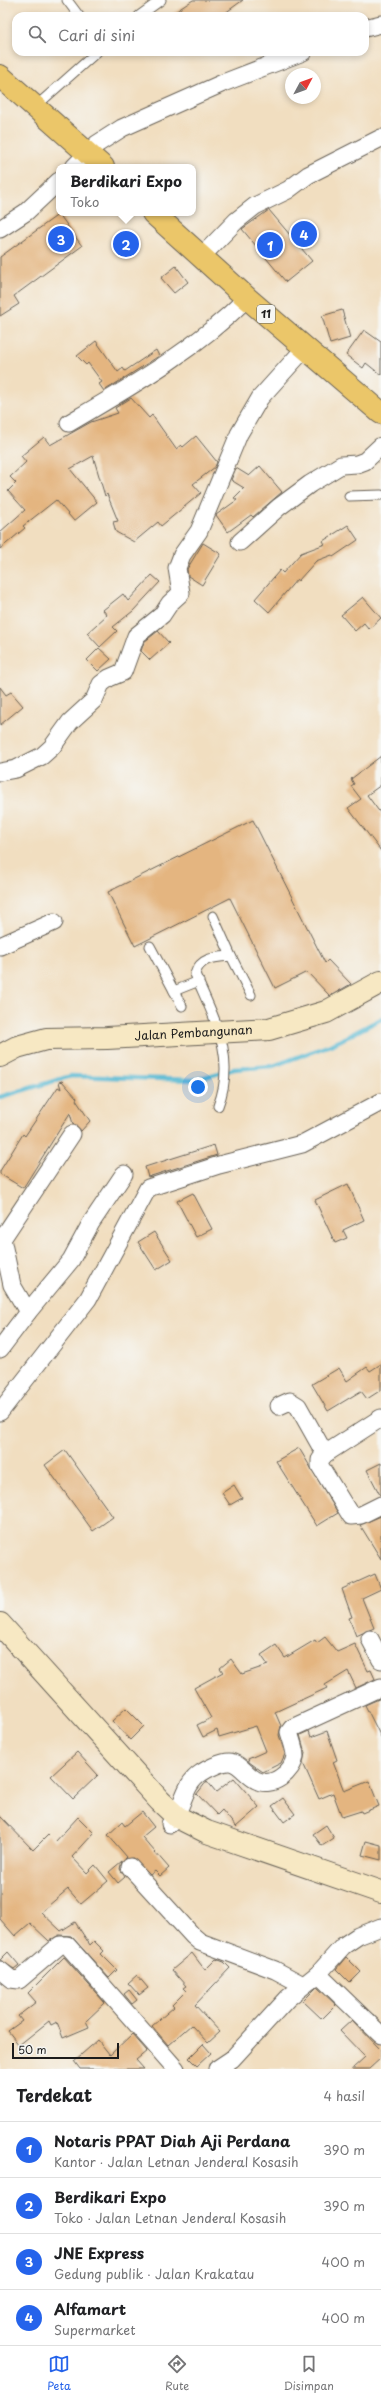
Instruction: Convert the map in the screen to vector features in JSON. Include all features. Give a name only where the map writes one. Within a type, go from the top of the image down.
[{"type":"highway","points":[[0,76],[35,107],[89,162]]},
{"type":"highway","name":"11","points":[[156,216],[247,298],[381,413]]},
{"type":"street","points":[[369,27],[381,24]]},
{"type":"street","points":[[89,162],[97,144],[122,128],[223,83],[293,56]]},
{"type":"street","points":[[202,256],[236,221],[255,206],[288,190],[308,175],[381,138]]},
{"type":"street","points":[[0,229],[26,212],[56,184]]},
{"type":"street","points":[[69,423],[112,399],[163,366],[225,321],[247,298]]},
{"type":"street","points":[[0,772],[16,769],[42,756],[52,747],[70,722],[94,700],[101,684],[109,678],[123,672],[127,666],[128,655],[136,636],[162,615],[170,603],[180,593],[177,568],[182,555],[199,531],[240,434],[260,398],[305,348]]},
{"type":"street","points":[[240,542],[279,507],[314,481],[341,465],[357,464],[365,461],[381,446]]},
{"type":"street","points":[[0,946],[54,922]]},
{"type":"street","name":"Jalan Pembangunan","points":[[0,1056],[17,1046],[46,1040],[269,1029],[309,1018],[355,999],[381,982]]},
{"type":"street","points":[[0,1412],[88,1299],[148,1188],[219,1165],[302,1144],[381,1102]]},
{"type":"street","points":[[28,1312],[8,1293],[12,1285],[1,1237],[72,1134]]},
{"type":"street","points":[[0,1349],[28,1312],[72,1260],[92,1223],[124,1174]]},
{"type":"street","points":[[279,1406],[290,1401],[298,1406],[325,1454]]},
{"type":"street","points":[[381,1418],[325,1454],[320,1460],[320,1466],[348,1514],[354,1517],[381,1505]]},
{"type":"street","points":[[0,1624],[160,1801],[174,1821],[381,1892]]},
{"type":"street","points":[[370,1639],[381,1660]]},
{"type":"street","points":[[0,1641],[174,1821],[194,1838],[381,1902]]},
{"type":"street","points":[[174,1821],[189,1784],[200,1773],[228,1762],[235,1763],[258,1781],[267,1782],[280,1778],[293,1764],[295,1755],[289,1732],[292,1728],[381,1687]]},
{"type":"street","points":[[130,1867],[200,1942],[275,1970],[303,1985]]},
{"type":"street","points":[[217,2069],[232,2059],[288,1998],[318,1974],[343,1946],[358,1936],[381,1927]]},
{"type":"street","points":[[0,1970],[11,1979],[19,1980],[60,1946],[67,1945],[176,2069]]},
{"type":"street","points":[[318,1974],[381,2035]]},
{"type":"lane","points":[[68,0],[76,12]]},
{"type":"lane","points":[[144,12],[161,0]]},
{"type":"lane","points":[[35,107],[92,56]]},
{"type":"lane","points":[[349,496],[381,495]]},
{"type":"lane","points":[[213,916],[251,995]]},
{"type":"lane","points":[[150,946],[182,1006]]},
{"type":"lane","points":[[218,1106],[224,1090],[226,1076],[221,1032],[196,974],[198,967],[204,960],[231,956]]},
{"type":"lane","points":[[174,992],[198,981]]},
{"type":"building","points":[[193,0],[243,0],[226,12],[175,12]]},
{"type":"building","points":[[269,210],[312,261],[286,282],[242,229]]},
{"type":"building","points":[[56,216],[60,216],[82,246],[14,296],[19,304],[0,316],[0,257]]},
{"type":"building","points":[[176,266],[188,282],[174,293],[161,278]]},
{"type":"building","points":[[342,310],[350,338],[330,344],[322,316]]},
{"type":"building","points":[[364,330],[381,342],[381,375],[366,363],[363,368],[346,355]]},
{"type":"building","points":[[96,341],[118,372],[123,368],[125,371],[156,350],[159,356],[104,391],[99,384],[102,382],[88,363],[86,365],[77,356]]},
{"type":"building","points":[[131,398],[149,418],[152,415],[176,449],[181,445],[183,447],[196,436],[217,462],[215,467],[193,484],[201,493],[161,526],[158,522],[134,542],[116,532],[113,522],[118,521],[107,494],[105,496],[93,456],[70,469],[97,502],[74,521],[56,500],[23,526],[25,528],[0,549],[0,532],[25,510],[8,491],[16,483],[10,477],[26,462],[21,456],[44,437],[50,445],[91,422],[118,413],[115,408]]},
{"type":"building","points":[[260,466],[282,492],[253,517],[251,515],[228,532],[216,515],[237,500],[234,498],[244,488],[231,480],[236,468],[249,476]]},
{"type":"building","points":[[348,525],[358,540],[333,557],[332,555],[316,561],[298,581],[297,579],[269,612],[255,599],[280,570],[283,573],[301,553],[325,544],[323,541]]},
{"type":"building","points":[[203,543],[221,554],[202,585],[188,576],[187,569]]},
{"type":"building","points":[[152,575],[160,582],[133,611],[113,627],[117,631],[100,647],[87,633],[107,615],[103,610],[123,594],[128,601]]},
{"type":"building","points":[[363,597],[381,618],[369,629],[364,623],[355,631],[341,615]]},
{"type":"building","points":[[158,631],[169,643],[150,660],[141,651],[144,642]]},
{"type":"building","points":[[99,648],[111,659],[98,671],[87,660]]},
{"type":"building","points":[[0,687],[6,695],[11,692],[23,706],[0,725]]},
{"type":"building","points":[[381,756],[381,785],[367,795],[381,814],[381,851],[348,808],[361,799],[351,786],[354,784],[351,779]]},
{"type":"building","points":[[253,820],[325,963],[328,960],[351,984],[330,996],[307,972],[275,988],[230,898],[135,946],[108,892]]},
{"type":"building","points":[[62,1081],[77,1098],[76,1100],[90,1121],[81,1131],[73,1124],[70,1113],[23,1188],[0,1174],[0,1171],[23,1134],[25,1136],[58,1087],[61,1089],[59,1082]]},
{"type":"building","points":[[214,1145],[217,1155],[148,1177],[145,1167]]},
{"type":"building","points":[[348,1184],[364,1220],[343,1230],[347,1238],[335,1243],[315,1200]]},
{"type":"building","points":[[193,1193],[212,1229],[196,1237],[177,1201]]},
{"type":"building","points":[[154,1232],[172,1260],[156,1270],[138,1242]]},
{"type":"building","points":[[381,1364],[381,1390],[367,1399],[361,1391],[328,1411],[312,1384],[339,1368],[347,1381],[367,1367],[370,1371]]},
{"type":"building","points":[[299,1448],[338,1513],[317,1526],[276,1461]]},
{"type":"building","points":[[65,1450],[113,1517],[93,1531],[45,1465]]},
{"type":"building","points":[[381,1463],[381,1495],[380,1495],[367,1470]]},
{"type":"building","points":[[234,1485],[242,1498],[230,1505],[222,1493]]},
{"type":"building","points":[[381,1516],[381,1559],[360,1525]]},
{"type":"building","points":[[375,1574],[381,1589],[362,1598],[374,1628],[356,1636],[349,1618],[352,1617],[342,1589]]},
{"type":"building","points":[[325,1637],[337,1652],[355,1644],[368,1671],[371,1670],[375,1679],[356,1688],[348,1671],[325,1685],[327,1688],[275,1712],[281,1726],[279,1735],[285,1754],[281,1763],[263,1772],[249,1762],[248,1759],[266,1751],[256,1726],[219,1737],[217,1730],[203,1737],[197,1725],[211,1718],[194,1688],[223,1672],[220,1668],[231,1659],[242,1674],[268,1665],[261,1655],[276,1645],[285,1658],[315,1640],[317,1643]]},
{"type":"building","points":[[381,1698],[381,1737],[365,1705]]},
{"type":"building","points":[[126,1708],[144,1726],[130,1740],[112,1721]]},
{"type":"building","points":[[309,1731],[311,1737],[327,1731],[337,1760],[333,1762],[344,1791],[369,1781],[379,1806],[362,1813],[361,1811],[342,1817],[333,1793],[319,1799],[303,1763],[305,1753],[300,1735]]},
{"type":"building","points":[[77,1752],[98,1775],[73,1799],[51,1776]]},
{"type":"building","points":[[234,1778],[259,1807],[236,1827],[222,1810],[217,1815],[197,1794],[196,1795],[207,1781],[216,1792]]},
{"type":"building","points":[[283,1798],[295,1814],[284,1822],[272,1806]]},
{"type":"building","points":[[142,1812],[154,1827],[142,1837],[169,1868],[160,1876],[155,1871],[150,1875],[133,1858],[125,1859],[127,1857],[108,1835],[122,1822],[125,1826]]},
{"type":"building","points":[[0,1816],[33,1850],[48,1835],[55,1842],[78,1817],[94,1833],[72,1857],[87,1873],[95,1865],[108,1881],[81,1904],[68,1889],[41,1912],[61,1931],[75,1922],[90,1945],[94,1941],[104,1951],[101,1954],[117,1970],[109,1978],[71,1936],[59,1935],[49,1941],[30,1923],[15,1936],[0,1919]]},
{"type":"building","points":[[326,1825],[334,1838],[322,1846],[313,1834]]},
{"type":"building","points":[[366,1841],[381,1845],[381,1860],[362,1855]]},
{"type":"building","points":[[122,1861],[120,1869],[125,1877],[118,1883],[109,1872]]},
{"type":"building","points":[[8,1952],[19,1965],[14,1969],[0,1960]]},
{"type":"building","points":[[192,1953],[205,1970],[216,1959],[224,1962],[230,1968],[195,2005],[220,2032],[208,2043],[191,2025],[168,2045],[152,2026],[174,2007],[172,2005],[186,1991],[183,1988],[186,1986],[172,1970]]},
{"type":"building","points":[[64,1957],[105,2003],[86,2021],[89,2027],[63,2038],[57,2022],[51,2025],[49,2021],[19,2045],[8,2031],[22,2021],[18,2016],[36,2002],[28,1993]]},
{"type":"building","points":[[346,1957],[361,1972],[350,1983],[336,1969]]},
{"type":"building","points":[[137,1975],[148,1988],[139,1995],[128,1983]]},
{"type":"building","points":[[317,1987],[336,2005],[322,2019],[303,2001]]},
{"type":"building","points":[[129,1990],[137,2000],[132,2004],[124,1994]]},
{"type":"building","points":[[352,2020],[381,2050],[381,2058],[369,2069],[352,2069],[365,2057],[340,2031]]},
{"type":"building","points":[[132,2034],[147,2051],[136,2060],[144,2069],[80,2069],[74,2061],[98,2040],[110,2055]]},
{"type":"building","points":[[203,2044],[211,2053],[197,2066],[189,2058]]},
{"type":"waterway","points":[[0,1097],[71,1076],[194,1080],[234,1069],[273,1066],[333,1044],[381,1019]]},
{"type":"place","name":"Alfamart","points":[[304,234]]},
{"type":"place","name":"JNE Express","points":[[61,239]]},
{"type":"place","name":"Berdikari Expo","points":[[126,244]]},
{"type":"place","name":"Notaris PPAT Diah Aji Perdana","points":[[270,245]]}]
